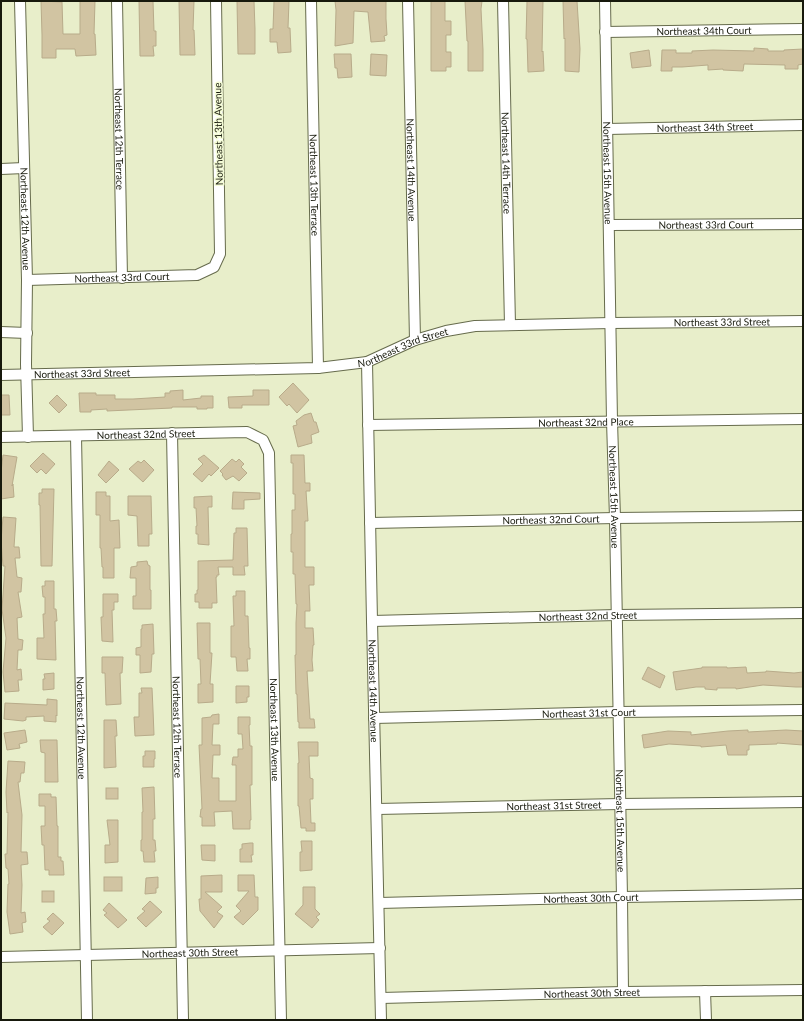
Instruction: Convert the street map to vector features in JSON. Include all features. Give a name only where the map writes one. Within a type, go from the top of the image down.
[{"type":"street","name":"Northeast 12th Avenue","points":[[20,1],[27,280],[28,437]]},
{"type":"street","name":"Northeast 12th Terrace","points":[[117,1],[122,278]]},
{"type":"street","name":"Northeast 13th Avenue","points":[[214,267],[220,254],[216,1]]},
{"type":"street","name":"Northeast 13th Terrace","points":[[311,1],[318,368]]},
{"type":"street","name":"Northeast 14th Avenue","points":[[408,1],[415,340]]},
{"type":"street","name":"Northeast 14th Terrace","points":[[503,1],[510,325]]},
{"type":"street","name":"Northeast 15th Avenue","points":[[605,1],[623,992]]},
{"type":"street","name":"Northeast 34th Court","points":[[605,32],[803,29]]},
{"type":"street","name":"Northeast 34th Street","points":[[607,129],[803,125]]},
{"type":"street","points":[[1,169],[24,168]]},
{"type":"street","name":"Northeast 33rd Court","points":[[609,225],[803,224]]},
{"type":"street","name":"Northeast 33rd Court","points":[[27,280],[197,275],[214,267]]},
{"type":"street","name":"Northeast 33rd Street","points":[[1,375],[318,368],[367,362],[415,340],[446,331],[475,326],[803,321]]},
{"type":"street","points":[[1,332],[27,333]]},
{"type":"street","name":"Northeast 14th Avenue","points":[[367,362],[381,1020]]},
{"type":"street","name":"Northeast 32nd Place","points":[[368,426],[803,419]]},
{"type":"street","name":"Northeast 32nd Street","points":[[1,437],[247,432],[263,440]]},
{"type":"street","name":"Northeast 12th Terrace","points":[[172,433],[183,1020]]},
{"type":"street","name":"Northeast 12th Avenue","points":[[76,436],[87,1020]]},
{"type":"street","name":"Northeast 13th Avenue","points":[[263,440],[269,453],[281,1020]]},
{"type":"street","name":"Northeast 32nd Court","points":[[370,523],[803,516]]},
{"type":"street","name":"Northeast 32nd Street","points":[[372,621],[617,615],[803,613]]},
{"type":"street","name":"Northeast 31st Court","points":[[374,718],[618,712],[803,710]]},
{"type":"street","name":"Northeast 31st Street","points":[[377,809],[803,802]]},
{"type":"street","name":"Northeast 30th Court","points":[[379,903],[803,894]]},
{"type":"street","name":"Northeast 30th Street","points":[[1,957],[380,948]]},
{"type":"street","name":"Northeast 30th Street","points":[[381,998],[623,992],[803,990]]},
{"type":"street","points":[[705,991],[706,1020]]},
{"type":"building","points":[[41,1],[62,2],[63,34],[80,34],[80,1],[95,1],[94,34],[96,55],[76,56],[75,49],[56,49],[56,58],[42,58]]},
{"type":"building","points":[[139,1],[153,1],[154,31],[156,31],[156,46],[153,46],[154,56],[140,56]]},
{"type":"building","points":[[179,1],[194,1],[193,30],[195,55],[180,55]]},
{"type":"building","points":[[237,1],[254,1],[255,54],[238,54]]},
{"type":"building","points":[[274,1],[289,1],[288,28],[290,28],[291,52],[278,53],[277,42],[270,42],[270,29],[273,29]]},
{"type":"building","points":[[335,1],[386,1],[387,35],[384,36],[385,41],[371,42],[368,12],[354,11],[353,43],[335,46]]},
{"type":"building","points":[[431,1],[445,1],[445,21],[451,21],[451,35],[446,35],[446,52],[451,52],[451,67],[446,67],[446,71],[431,71]]},
{"type":"building","points":[[465,1],[482,1],[483,71],[468,71],[468,41]]},
{"type":"building","points":[[527,1],[543,1],[542,52],[543,51],[544,71],[528,72],[526,39]]},
{"type":"building","points":[[563,1],[577,1],[580,49],[579,72],[565,71]]},
{"type":"building","points":[[754,48],[768,49],[768,51],[803,49],[803,64],[798,65],[798,69],[785,69],[785,65],[744,64],[743,71],[723,69],[708,70],[708,65],[672,67],[672,71],[661,71],[662,50],[676,50],[676,53],[692,53],[692,51],[713,50],[754,51]]},
{"type":"building","points":[[649,50],[651,66],[632,68],[630,53]]},
{"type":"building","points":[[334,54],[351,54],[352,77],[338,78],[337,68],[335,68]]},
{"type":"building","points":[[371,54],[387,55],[386,76],[370,75]]},
{"type":"building","points":[[293,383],[309,400],[297,413],[289,404],[287,406],[279,397]]},
{"type":"building","points":[[183,390],[183,400],[201,398],[201,396],[213,396],[213,408],[197,409],[197,407],[172,407],[107,411],[107,409],[91,410],[91,412],[80,412],[79,393],[115,395],[115,399],[133,399],[165,397],[165,393],[170,393],[170,391]]},
{"type":"building","points":[[253,390],[269,390],[269,405],[242,405],[242,408],[229,408],[228,397],[253,396]]},
{"type":"building","points":[[1,395],[9,395],[10,415],[1,415]]},
{"type":"building","points":[[57,395],[67,405],[59,413],[49,403]]},
{"type":"building","points":[[311,413],[319,432],[311,435],[312,443],[298,447],[293,426],[297,425],[296,421],[304,415]]},
{"type":"building","points":[[43,453],[55,464],[46,474],[41,469],[37,473],[30,466]]},
{"type":"building","points":[[3,455],[17,457],[12,486],[13,484],[14,497],[1,499],[1,472]]},
{"type":"building","points":[[204,455],[219,468],[211,476],[209,474],[202,482],[193,474],[203,464],[198,459]]},
{"type":"building","points":[[291,455],[304,455],[305,483],[310,483],[310,491],[306,491],[308,521],[305,521],[305,567],[314,567],[314,585],[309,585],[310,611],[305,611],[305,628],[313,628],[313,671],[307,671],[310,719],[314,719],[315,728],[299,728],[298,722],[295,655],[297,604],[295,574],[293,574],[293,552],[291,552],[292,510],[295,510],[295,494],[293,494],[293,463],[291,463]]},
{"type":"building","points":[[232,459],[236,462],[239,459],[244,464],[241,467],[247,473],[239,481],[233,476],[226,480],[220,471]]},
{"type":"building","points":[[144,460],[154,470],[143,482],[129,469],[138,461],[141,463]]},
{"type":"building","points":[[109,461],[119,470],[106,483],[98,475]]},
{"type":"building","points":[[42,489],[54,489],[52,566],[41,566],[39,493],[42,493]]},
{"type":"building","points":[[96,492],[106,492],[106,496],[110,496],[110,521],[119,520],[120,548],[114,548],[114,578],[103,578],[100,548],[100,515],[96,515]]},
{"type":"building","points":[[233,492],[260,493],[260,499],[244,500],[244,509],[232,509]]},
{"type":"building","points":[[128,496],[151,496],[152,534],[149,534],[149,546],[138,546],[137,516],[128,515]]},
{"type":"building","points":[[212,496],[212,507],[208,507],[209,545],[198,544],[194,497]]},
{"type":"building","points":[[3,517],[16,518],[14,547],[19,547],[20,558],[15,558],[17,577],[22,578],[21,592],[18,592],[22,617],[17,618],[18,639],[23,640],[22,650],[18,650],[17,670],[21,669],[22,680],[18,680],[19,691],[5,692],[3,672],[6,638],[2,609],[5,566],[3,566],[1,541]]},
{"type":"building","points":[[236,528],[247,528],[248,566],[244,566],[245,575],[233,575],[233,567],[218,567],[219,575],[216,577],[217,603],[212,603],[212,608],[199,608],[199,602],[195,602],[195,594],[197,594],[198,590],[198,561],[233,560],[234,533],[236,533]]},
{"type":"building","points":[[147,561],[148,565],[150,566],[151,609],[133,609],[133,596],[136,596],[136,578],[130,578],[131,567],[137,566],[137,562]]},
{"type":"building","points":[[45,581],[54,581],[54,609],[56,609],[57,621],[55,621],[56,660],[37,659],[37,638],[44,638],[43,614],[45,614],[45,597],[43,597],[42,586],[45,586]]},
{"type":"building","points":[[236,591],[245,591],[245,616],[248,616],[250,648],[250,659],[247,659],[248,671],[237,671],[236,657],[231,657],[231,626],[234,626],[233,596],[236,596]]},
{"type":"building","points":[[103,594],[118,594],[118,602],[114,602],[114,610],[112,610],[113,642],[102,641],[101,617],[103,617]]},
{"type":"building","points":[[197,623],[210,623],[210,653],[212,653],[210,684],[213,684],[213,702],[198,703],[198,684],[201,684],[200,659],[198,659]]},
{"type":"building","points":[[153,624],[154,654],[152,654],[151,672],[140,673],[140,655],[136,655],[136,648],[141,647],[142,625]]},
{"type":"building","points":[[102,657],[123,657],[122,673],[120,673],[121,704],[106,705],[105,673],[102,673]]},
{"type":"building","points":[[648,667],[665,676],[660,688],[642,679]]},
{"type":"building","points":[[702,667],[746,667],[747,673],[766,671],[794,673],[803,672],[803,687],[763,685],[736,689],[717,688],[717,690],[705,689],[705,687],[696,687],[676,690],[673,672]]},
{"type":"building","points":[[54,673],[54,689],[43,690],[43,679],[45,679],[44,674]]},
{"type":"building","points":[[236,686],[249,686],[249,697],[247,697],[247,702],[236,703]]},
{"type":"building","points":[[141,688],[152,688],[154,735],[135,736],[134,717],[139,717],[139,693],[142,693]]},
{"type":"building","points":[[47,699],[57,700],[56,722],[44,721],[44,716],[26,717],[26,720],[23,721],[4,719],[5,703],[47,705]]},
{"type":"building","points":[[219,714],[219,724],[213,724],[212,745],[220,745],[220,755],[213,755],[212,778],[219,778],[219,801],[236,801],[236,765],[232,765],[233,757],[238,757],[238,749],[243,749],[242,734],[238,734],[238,717],[250,717],[249,725],[250,746],[252,746],[252,785],[250,785],[250,829],[233,829],[232,811],[214,812],[215,826],[202,826],[202,817],[200,817],[202,809],[199,745],[202,745],[202,718]]},
{"type":"building","points":[[104,720],[116,720],[116,767],[104,768]]},
{"type":"building","points":[[25,730],[27,742],[19,744],[20,748],[7,750],[4,733]]},
{"type":"building","points":[[748,730],[748,732],[786,730],[803,731],[803,745],[777,743],[749,745],[747,755],[728,755],[726,745],[701,747],[669,744],[644,748],[642,735],[668,731],[691,732],[691,735]]},
{"type":"building","points":[[40,740],[57,740],[58,782],[45,782],[45,753],[41,752]]},
{"type":"building","points":[[298,742],[318,742],[318,756],[309,756],[310,778],[313,779],[313,799],[310,799],[311,823],[315,823],[315,831],[306,831],[306,828],[301,828],[298,806]]},
{"type":"building","points":[[145,751],[155,751],[154,767],[143,767],[143,756],[145,756]]},
{"type":"building","points":[[8,761],[25,762],[24,773],[21,773],[20,782],[18,782],[22,815],[21,852],[27,852],[28,864],[21,865],[21,913],[25,912],[26,922],[22,923],[23,932],[10,934],[7,912],[9,884],[5,854],[7,854],[8,812],[7,813],[6,792]]},
{"type":"building","points":[[154,787],[155,819],[153,819],[153,840],[155,840],[156,851],[154,851],[155,862],[144,862],[143,851],[141,851],[143,812],[142,788]]},
{"type":"building","points":[[106,788],[118,788],[118,799],[106,799]]},
{"type":"building","points":[[39,794],[51,794],[51,797],[56,797],[58,857],[61,857],[61,861],[63,861],[64,875],[49,875],[49,870],[45,870],[44,845],[42,845],[41,826],[45,826],[45,806],[39,806]]},
{"type":"building","points":[[107,820],[118,820],[118,862],[105,863],[105,845],[110,845]]},
{"type":"building","points":[[301,841],[312,841],[312,870],[300,871],[300,852],[302,852]]},
{"type":"building","points":[[253,843],[253,855],[251,855],[252,862],[240,862],[240,849],[242,849],[242,844]]},
{"type":"building","points":[[201,845],[215,845],[215,861],[202,860]]},
{"type":"building","points":[[222,875],[222,892],[205,892],[222,907],[217,912],[223,916],[214,928],[200,911],[199,899],[201,899],[201,876]]},
{"type":"building","points":[[238,875],[254,875],[255,897],[258,897],[258,910],[243,925],[234,917],[241,911],[236,906],[249,891],[238,891]]},
{"type":"building","points":[[104,877],[122,877],[122,891],[104,891]]},
{"type":"building","points":[[158,877],[158,888],[156,888],[156,893],[145,894],[146,878]]},
{"type":"building","points":[[303,887],[315,887],[315,909],[320,914],[316,917],[319,920],[312,928],[295,914],[303,905]]},
{"type":"building","points":[[42,891],[54,891],[54,902],[42,902]]},
{"type":"building","points":[[150,901],[162,912],[146,927],[137,918],[145,911],[142,909]]},
{"type":"building","points":[[109,903],[127,920],[118,928],[104,915],[107,913],[103,910]]},
{"type":"building","points":[[53,913],[64,923],[52,935],[43,927],[50,921],[47,919]]}]
